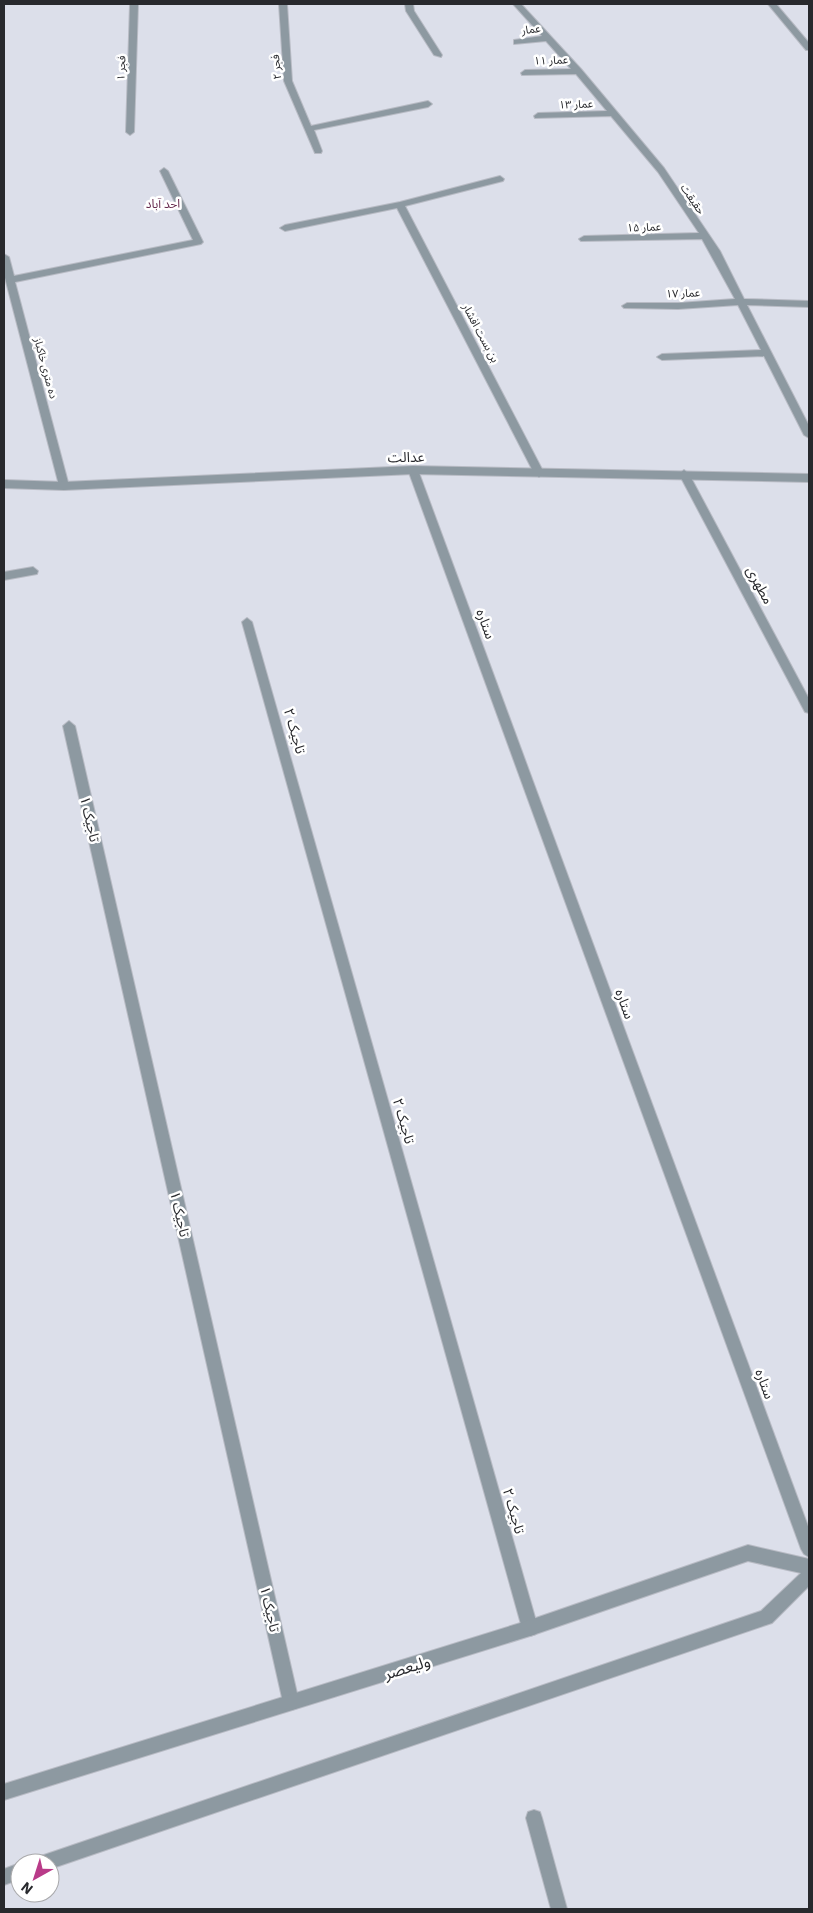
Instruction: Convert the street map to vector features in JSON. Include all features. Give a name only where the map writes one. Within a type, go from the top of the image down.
[{"type":"street","name":"فجر ۱","points":[[130,132],[134,4]]},
{"type":"street","name":"فجر ۲","points":[[283,4],[288,81],[318,152]]},
{"type":"street","points":[[409,4],[410,12],[438,55]]},
{"type":"street","name":"حقیقت","points":[[516,4],[578,71],[661,170],[715,251],[809,435]]},
{"type":"street","points":[[772,4],[809,48]]},
{"type":"street","name":"عمار","points":[[517,42],[548,38]]},
{"type":"street","name":"عمار ۱۱","points":[[525,73],[578,71]]},
{"type":"street","points":[[308,128],[428,104]]},
{"type":"street","name":"عمار ۱۳","points":[[538,116],[614,114]]},
{"type":"street","points":[[10,280],[198,242],[164,170]]},
{"type":"street","points":[[285,228],[400,205],[500,179]]},
{"type":"street","name":"بن بست افشار","points":[[400,205],[540,473]]},
{"type":"street","name":"عمار ۱۵","points":[[584,239],[705,236]]},
{"type":"street","name":"ده متری خاکباز","points":[[4,257],[64,486]]},
{"type":"street","name":"عمار ۱۷","points":[[626,306],[678,306],[741,302],[809,304]]},
{"type":"street","points":[[662,357],[767,353]]},
{"type":"street","name":"عدالت","points":[[4,484],[64,486],[413,470],[809,478]]},
{"type":"street","name":"ستاره","points":[[413,470],[809,1549]]},
{"type":"street","name":"مطهری","points":[[684,474],[809,710]]},
{"type":"street","points":[[4,576],[33,571]]},
{"type":"street","name":"تاجیک ۲","points":[[247,622],[530,1628]]},
{"type":"street","name":"تاجیک ۱","points":[[69,726],[291,1702]]},
{"type":"street","name":"ولیعصر","points":[[4,1792],[530,1628],[748,1553],[809,1567]]},
{"type":"street","points":[[60,1858],[766,1617],[809,1576]]},
{"type":"street","points":[[534,1818],[559,1909]]},
{"type":"district","name":"احد آباد","points":[[163,204]]}]
